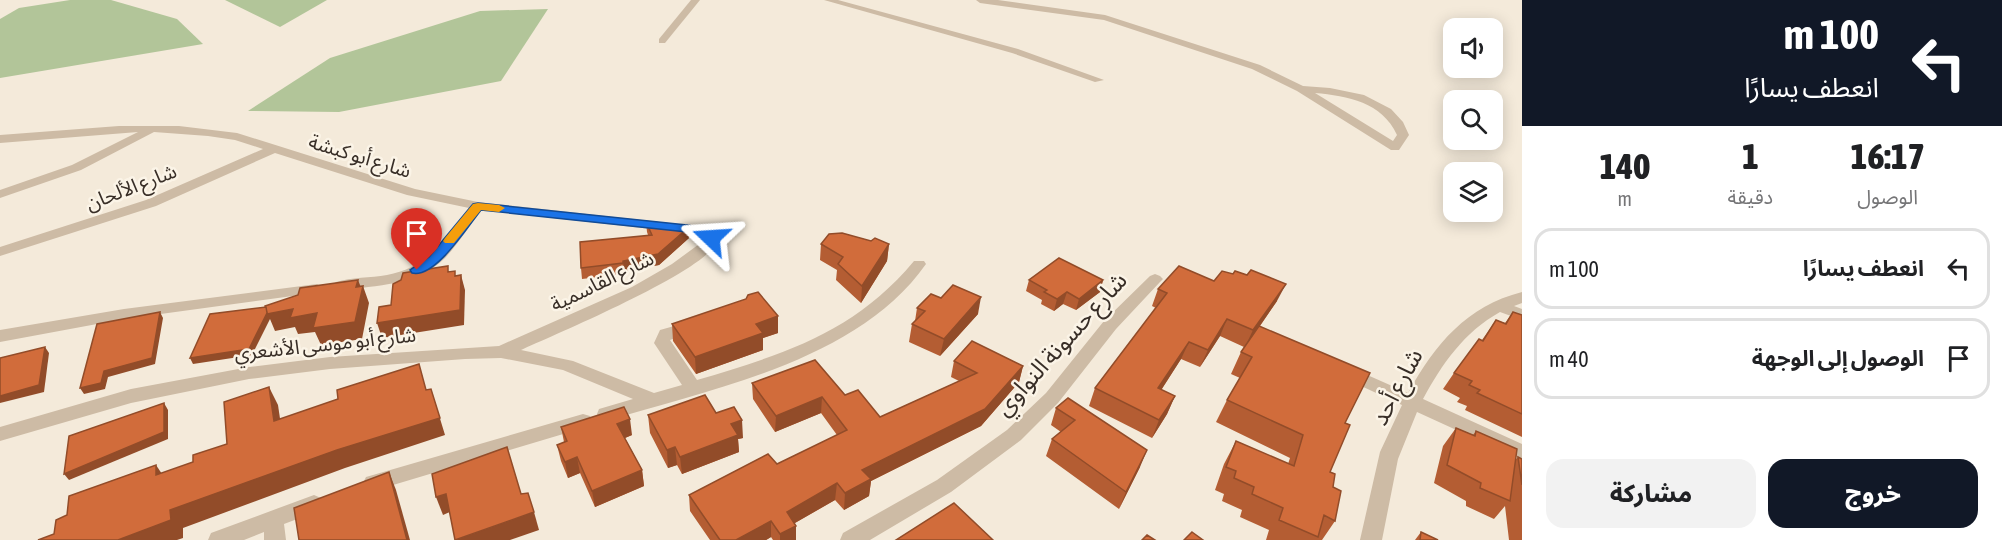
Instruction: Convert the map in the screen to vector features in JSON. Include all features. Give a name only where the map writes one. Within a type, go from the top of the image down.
[{"type":"street","points":[[662,41],[696,0]]},
{"type":"street","points":[[828,0],[1015,51],[1099,80]]},
{"type":"street","points":[[981,0],[1105,18],[1166,36],[1256,67],[1301,89],[1395,147],[1399,143],[1403,135],[1400,123],[1381,107],[1341,91],[1301,89]]},
{"type":"street","points":[[0,194],[62,175],[112,152],[149,130]]},
{"type":"street","name":"شارع أبو كبشة","points":[[0,139],[149,130],[218,133],[412,192],[478,206],[687,229],[710,234]]},
{"type":"street","name":"شارع الألحان","points":[[0,252],[151,202],[273,149]]},
{"type":"street","points":[[0,336],[124,314],[391,279],[417,270],[434,260],[478,206]]},
{"type":"street","name":"شارع القاسمية","points":[[501,352],[655,280],[702,251],[709,243],[710,234]]},
{"type":"street","points":[[351,490],[693,388],[763,366],[825,342],[874,309],[909,278],[919,264]]},
{"type":"street","name":"شارع حسونة النواوي","points":[[851,540],[944,486],[1014,435],[1052,398],[1110,325],[1155,279]]},
{"type":"street","name":"شارع أحد","points":[[1371,540],[1388,459],[1421,384],[1448,344],[1470,322],[1497,305],[1522,297]]},
{"type":"street","points":[[1497,305],[1522,315]]},
{"type":"street","points":[[693,388],[662,343],[662,339],[666,334],[708,320]]},
{"type":"street","name":"شارع أبو موسى الأشعري","points":[[0,434],[131,396],[249,373],[330,363],[501,352],[567,365],[653,400]]},
{"type":"street","points":[[1329,365],[1522,452]]},
{"type":"street","points":[[219,540],[329,499]]},
{"type":"street","points":[[273,519],[275,540]]},
{"type":"green space","points":[[70,0],[111,0],[177,19],[203,44],[0,78],[0,19],[19,8]]},
{"type":"green space","points":[[225,0],[327,0],[280,27]]},
{"type":"green space","points":[[548,9],[501,81],[339,112],[248,111],[330,58],[480,11]]},
{"type":"building","points":[[646,222],[689,227],[658,254],[623,261],[623,263],[581,268],[580,242],[652,235]]},
{"type":"building","points":[[842,233],[871,241],[875,238],[889,244],[862,286],[838,264],[843,257],[821,244],[829,234]]},
{"type":"building","points":[[1059,258],[1103,280],[1079,299],[1067,292],[1057,299],[1044,292],[1047,290],[1029,280]]},
{"type":"building","points":[[448,266],[448,272],[455,271],[455,276],[461,275],[460,310],[377,323],[379,307],[391,305],[393,284],[401,280],[403,273]]},
{"type":"building","points":[[1179,266],[1214,281],[1222,271],[1233,274],[1235,271],[1247,275],[1251,270],[1286,284],[1253,330],[1227,319],[1208,350],[1189,342],[1158,388],[1175,396],[1159,420],[1095,388],[1167,293],[1158,289]]},
{"type":"building","points":[[358,280],[356,287],[363,286],[355,322],[313,328],[317,313],[290,318],[293,309],[267,314],[265,306],[298,295],[300,288]]},
{"type":"building","points":[[953,285],[981,297],[944,339],[912,324],[925,311],[917,308],[931,294],[941,298]]},
{"type":"building","points":[[758,292],[778,316],[756,324],[763,333],[695,357],[672,324],[746,299],[748,295]]},
{"type":"building","points":[[266,307],[267,313],[249,349],[190,358],[210,314]]},
{"type":"building","points":[[160,312],[152,358],[104,371],[101,383],[80,388],[97,324]]},
{"type":"building","points":[[1513,312],[1522,315],[1522,414],[1477,393],[1480,390],[1469,385],[1472,381],[1454,373],[1479,339],[1483,341],[1496,320],[1506,324]]},
{"type":"building","points":[[1259,326],[1370,373],[1345,423],[1350,425],[1330,472],[1335,474],[1333,487],[1341,491],[1335,521],[1324,515],[1318,537],[1279,520],[1283,508],[1252,494],[1254,487],[1234,478],[1236,471],[1226,467],[1236,441],[1294,466],[1303,435],[1227,400],[1252,357],[1241,352]]},
{"type":"building","points":[[972,341],[1023,366],[985,409],[862,470],[871,479],[845,493],[837,483],[787,512],[796,526],[780,534],[771,521],[736,540],[720,540],[689,495],[768,454],[777,464],[847,430],[822,397],[776,416],[752,383],[815,360],[845,395],[858,390],[880,417],[977,373],[954,361]]},
{"type":"building","points":[[45,347],[39,385],[0,396],[0,358]]},
{"type":"building","points":[[419,364],[426,390],[431,389],[440,418],[337,450],[170,510],[171,520],[118,540],[38,540],[54,534],[56,520],[67,515],[69,496],[156,465],[156,475],[193,462],[193,455],[227,444],[224,402],[269,387],[274,421],[338,399],[337,390]]},
{"type":"building","points":[[705,395],[716,413],[734,407],[742,420],[731,424],[738,435],[680,457],[675,447],[667,450],[648,415]]},
{"type":"building","points":[[1068,398],[1147,450],[1126,492],[1052,439],[1075,420],[1056,408]]},
{"type":"building","points":[[164,403],[164,432],[64,474],[69,436]]},
{"type":"building","points":[[624,407],[630,419],[617,424],[642,470],[592,491],[577,457],[565,462],[557,445],[567,441],[561,427]]},
{"type":"building","points":[[1456,428],[1475,436],[1476,431],[1517,449],[1510,501],[1480,488],[1481,483],[1447,465]]},
{"type":"building","points":[[507,447],[521,494],[528,493],[534,512],[455,540],[446,494],[436,497],[432,474]]},
{"type":"building","points":[[1518,457],[1522,459],[1522,485]]},
{"type":"building","points":[[389,472],[407,540],[299,540],[294,508]]},
{"type":"building","points":[[954,503],[993,540],[896,540]]},
{"type":"building","points":[[1192,532],[1203,540],[1184,540]]},
{"type":"building","points":[[1421,532],[1438,540],[1420,540]]},
{"type":"building","points":[[1147,535],[1155,540],[1142,540]]},
{"type":"slow traffic","points":[[450,241],[478,206],[499,208]]},
{"type":"route","points":[[417,270],[434,260],[478,206],[687,229],[705,232],[710,234],[711,238]]}]
